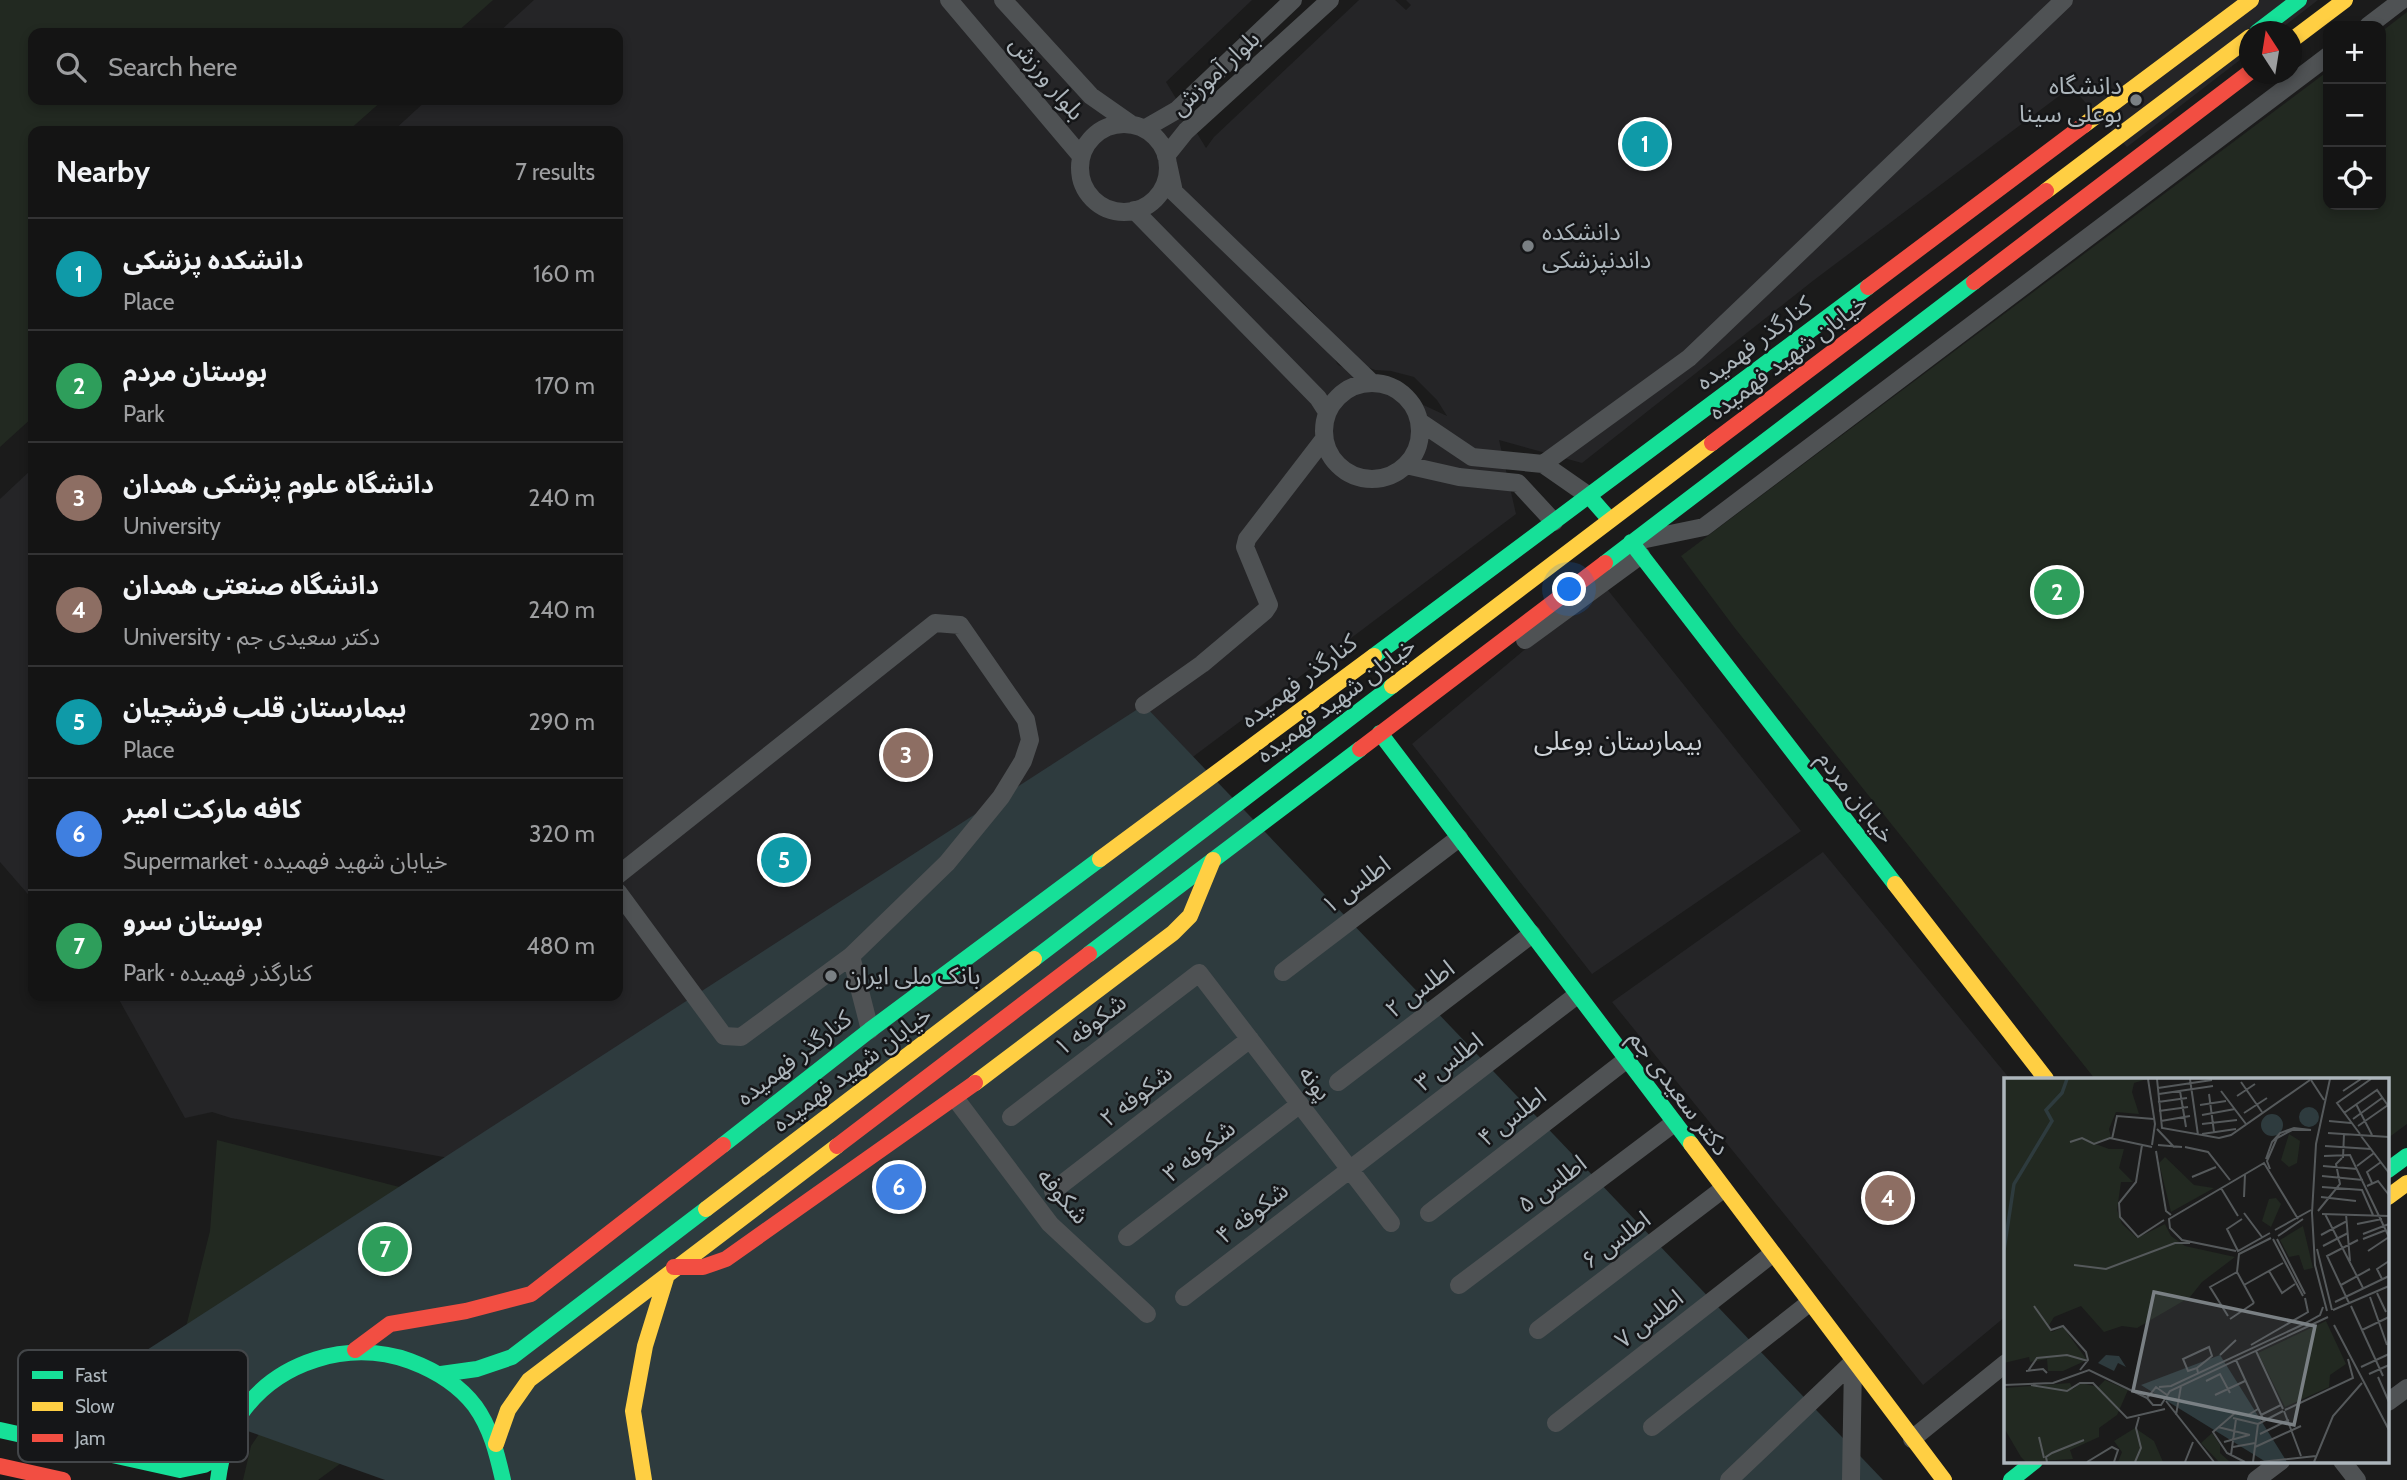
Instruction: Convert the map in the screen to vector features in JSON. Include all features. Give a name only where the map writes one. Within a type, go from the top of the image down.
[{"type":"main road","name":"کنارگذر فهمیده","points":[[355,1350],[390,1324],[467,1311],[531,1294],[870,1030],[2251,0]]},
{"type":"main road","points":[[2271,21],[2299,0]]},
{"type":"main road","points":[[2302,32],[2345,0]]},
{"type":"main road","name":"خیابان شهید فهمیده","points":[[441,1374],[477,1369],[512,1357],[2239,45]]},
{"type":"main road","points":[[1636,549],[2239,80]]},
{"type":"main road","points":[[1589,496],[1610,520]]},
{"type":"main road","name":"خیابان مردم","points":[[1636,549],[2045,1078]]},
{"type":"main road","name":"خیابان شهید فهمیده","points":[[496,1444],[508,1410],[529,1380],[1213,860],[1383,737]]},
{"type":"main road","name":"دکتر سعیدی جم","points":[[1383,737],[1944,1480]]},
{"type":"main road","points":[[644,1480],[633,1411],[645,1346],[671,1271],[703,1267],[726,1259],[955,1098],[1173,933],[1190,916],[1213,860]]},
{"type":"main road","points":[[2390,1169],[2407,1156]]},
{"type":"main road","points":[[2390,1196],[2407,1183]]},
{"type":"main road","points":[[248,1405],[271,1381],[310,1359],[355,1350],[400,1355],[441,1374],[474,1405],[496,1444],[503,1480]]},
{"type":"main road","points":[[0,1430],[18,1434]]},
{"type":"main road","points":[[144,1462],[180,1470],[209,1462]]},
{"type":"main road","points":[[219,1480],[220,1462]]},
{"type":"main road","points":[[2011,1480],[2034,1462]]},
{"type":"main road","points":[[0,1466],[63,1480]]},
{"type":"street","name":"بلوار ورزش","points":[[949,0],[1081,156]]},
{"type":"street","name":"بلوار ورزش","points":[[1003,0],[1091,96],[1138,126]]},
{"type":"street","name":"بلوار آموزش","points":[[1138,126],[1177,110],[1293,0]]},
{"type":"street","name":"بلوار آموزش","points":[[1167,160],[1186,131],[1330,0]]},
{"type":"street","points":[[1543,464],[1689,358],[2064,0]]},
{"type":"street","points":[[2375,21],[2402,0]]},
{"type":"street","points":[[1383,737],[1636,549],[1704,527],[2323,60]]},
{"type":"street","points":[[1167,160],[1163,188],[1146,206],[1134,211],[1104,207],[1092,198],[1084,186],[1081,156],[1095,135],[1118,124],[1138,126],[1155,136],[1167,160],[1174,192],[1371,382]]},
{"type":"street","points":[[1134,211],[1318,398],[1327,412]]},
{"type":"street","points":[[1371,382],[1397,389],[1415,409],[1420,422],[1415,453],[1406,465],[1379,479],[1357,476],[1338,465],[1329,453],[1324,439],[1327,412],[1334,400],[1344,391],[1371,382]]},
{"type":"street","points":[[1420,422],[1472,457],[1543,464],[1589,496]]},
{"type":"street","points":[[1144,705],[1202,664],[1265,611],[1269,605],[1245,547],[1247,539],[1324,439]]},
{"type":"street","points":[[1406,465],[1459,477],[1518,483],[1554,522]]},
{"type":"street","points":[[623,871],[934,623],[960,625],[1026,720],[1030,740],[1023,761],[1001,797],[947,863],[851,956],[741,1037],[724,1036],[623,899]]},
{"type":"street","name":"اطلس ۱","points":[[1283,972],[1459,838]]},
{"type":"street","name":"اطلس ۲","points":[[1338,1082],[1532,934]]},
{"type":"street","points":[[851,956],[870,1030]]},
{"type":"street","name":"پونه","points":[[1199,973],[1391,1223]]},
{"type":"street","name":"شکوفه ۱","points":[[1011,1117],[1199,973]]},
{"type":"street","name":"اطلس ۳","points":[[1350,1169],[1577,995]]},
{"type":"street","name":"شکوفه ۲","points":[[1053,1191],[1250,1039]]},
{"type":"street","name":"اطلس ۴","points":[[1429,1213],[1626,1060]]},
{"type":"street","name":"شکوفه","points":[[955,1098],[1050,1224],[1147,1314]]},
{"type":"street","name":"شکوفه ۳","points":[[1127,1237],[1300,1104]]},
{"type":"street","name":"اطلس ۵","points":[[1459,1284],[1674,1123]]},
{"type":"street","name":"شکوفه ۴","points":[[1184,1297],[1350,1169]]},
{"type":"street","name":"اطلس ۶","points":[[1538,1330],[1723,1189]]},
{"type":"street","name":"اطلس ۷","points":[[1556,1423],[1772,1254]]},
{"type":"street","points":[[1652,1427],[1809,1303]]},
{"type":"street","points":[[1729,1480],[1853,1362]]},
{"type":"street","points":[[1851,1480],[1853,1362]]},
{"type":"street","points":[[1912,1439],[2004,1365]]},
{"type":"street","points":[[2390,1401],[2407,1388]]},
{"type":"street","points":[[2256,1480],[2280,1462]]},
{"type":"street","points":[[2343,1462],[2357,1480]]},
{"type":"shaded area","points":[[0,0],[493,0],[462,28],[28,28],[28,105],[377,105],[354,126],[28,126],[28,422],[0,447]]},
{"type":"shaded area","points":[[534,0],[1252,0],[1166,82],[1206,148],[1214,137],[1359,0],[1395,0],[1406,10],[1411,5],[1406,0],[2318,0],[2291,21],[2239,21],[2239,61],[2127,147],[2071,87],[1814,280],[1582,463],[1499,440],[1516,514],[618,1189],[231,1118],[212,1112],[185,1118],[120,1001],[623,1001],[623,126],[398,126],[422,105],[623,105],[623,28],[503,28]],"holes":[[[1297,296],[1363,365],[1375,370],[1414,377],[1437,400],[1447,416],[1338,365]]]},
{"type":"shaded area","points":[[2407,12],[2407,1124],[2390,1137],[2390,1078],[2094,1078],[1734,627],[1681,556],[2323,75],[2323,210],[2386,210],[2386,28]]},
{"type":"shaded area","points":[[28,473],[28,894],[0,862],[0,499]]},
{"type":"shaded area","points":[[1603,584],[1801,831],[1592,974],[1412,744]]},
{"type":"shaded area","points":[[1144,705],[1883,1480],[385,1480],[248,1431],[248,1350],[147,1350]]},
{"type":"shaded area","points":[[1823,852],[2009,1078],[2004,1078],[2004,1318],[1923,1385],[1612,1002]]},
{"type":"shaded area","points":[[217,1140],[582,1234],[184,1335],[210,1231]]},
{"type":"shaded area","points":[[423,1403],[318,1480],[243,1480],[251,1446],[274,1412]]},
{"type":"traffic: fast","points":[[2271,21],[2299,0]]},
{"type":"traffic: fast","points":[[1605,563],[1974,282]]},
{"type":"traffic: fast","points":[[1374,656],[1868,287]]},
{"type":"traffic: fast","points":[[1589,496],[1610,520]]},
{"type":"traffic: fast","points":[[1631,542],[1895,884]]},
{"type":"traffic: fast","points":[[1034,959],[1392,686]]},
{"type":"traffic: fast","points":[[1380,733],[1691,1144]]},
{"type":"traffic: fast","points":[[1089,954],[1360,749]]},
{"type":"traffic: fast","points":[[723,1145],[870,1030],[1100,859]]},
{"type":"traffic: fast","points":[[2390,1169],[2407,1156]]},
{"type":"traffic: fast","points":[[441,1374],[477,1369],[512,1357],[706,1209]]},
{"type":"traffic: fast","points":[[248,1405],[274,1381],[294,1368],[316,1359],[363,1353],[410,1361],[454,1385],[475,1406],[489,1432],[503,1480]]},
{"type":"traffic: fast","points":[[0,1430],[18,1434]]},
{"type":"traffic: fast","points":[[144,1462],[180,1470],[209,1462]]},
{"type":"traffic: fast","points":[[218,1480],[221,1462]]},
{"type":"traffic: fast","points":[[2011,1480],[2034,1462]]},
{"type":"traffic: slow","points":[[2084,125],[2251,0]]},
{"type":"traffic: slow","points":[[2302,32],[2345,0]]},
{"type":"traffic: slow","points":[[2046,191],[2239,45]]},
{"type":"traffic: slow","points":[[1392,686],[1712,443]]},
{"type":"traffic: slow","points":[[1100,859],[1374,656]]},
{"type":"traffic: slow","points":[[975,1083],[1173,933],[1190,916],[1213,860]]},
{"type":"traffic: slow","points":[[1895,884],[2045,1078]]},
{"type":"traffic: slow","points":[[706,1209],[1034,959]]},
{"type":"traffic: slow","points":[[1691,1144],[1944,1480]]},
{"type":"traffic: slow","points":[[496,1444],[508,1410],[529,1380],[837,1146]]},
{"type":"traffic: slow","points":[[2390,1196],[2407,1183]]},
{"type":"traffic: slow","points":[[644,1480],[633,1411],[645,1346],[667,1275]]},
{"type":"traffic: jam","points":[[1974,282],[2239,80]]},
{"type":"traffic: jam","points":[[1868,287],[2084,125]]},
{"type":"traffic: jam","points":[[1712,443],[2046,191]]},
{"type":"traffic: jam","points":[[1360,749],[1605,563]]},
{"type":"traffic: jam","points":[[837,1146],[1089,954]]},
{"type":"traffic: jam","points":[[674,1267],[703,1267],[726,1259],[975,1083]]},
{"type":"traffic: jam","points":[[355,1350],[390,1324],[466,1311],[531,1294],[723,1145]]},
{"type":"traffic: jam","points":[[0,1466],[63,1480]]},
{"type":"place","name":"دانشگاه بوعلی سینا","points":[[2136,100]]},
{"type":"place","name":"دانشکده پزشکی","points":[[1645,144]]},
{"type":"place","name":"دانشکده داندنپزشکی","points":[[1528,246]]},
{"type":"place","name":"بوستان مردم","points":[[2057,592]]},
{"type":"place","name":"دانشگاه علوم پزشکی همدان","points":[[906,755]]},
{"type":"place","name":"بیمارستان قلب فرشچیان","points":[[784,860]]},
{"type":"place","name":"بانک ملی ایران","points":[[831,976]]},
{"type":"place","name":"کافه مارکت امیر","points":[[899,1187]]},
{"type":"place","name":"دانشگاه صنعتی همدان","points":[[1888,1198]]},
{"type":"place","name":"بوستان سرو","points":[[385,1249]]},
{"type":"district","name":"بیمارستان بوعلی","points":[[1618,741]]}]
